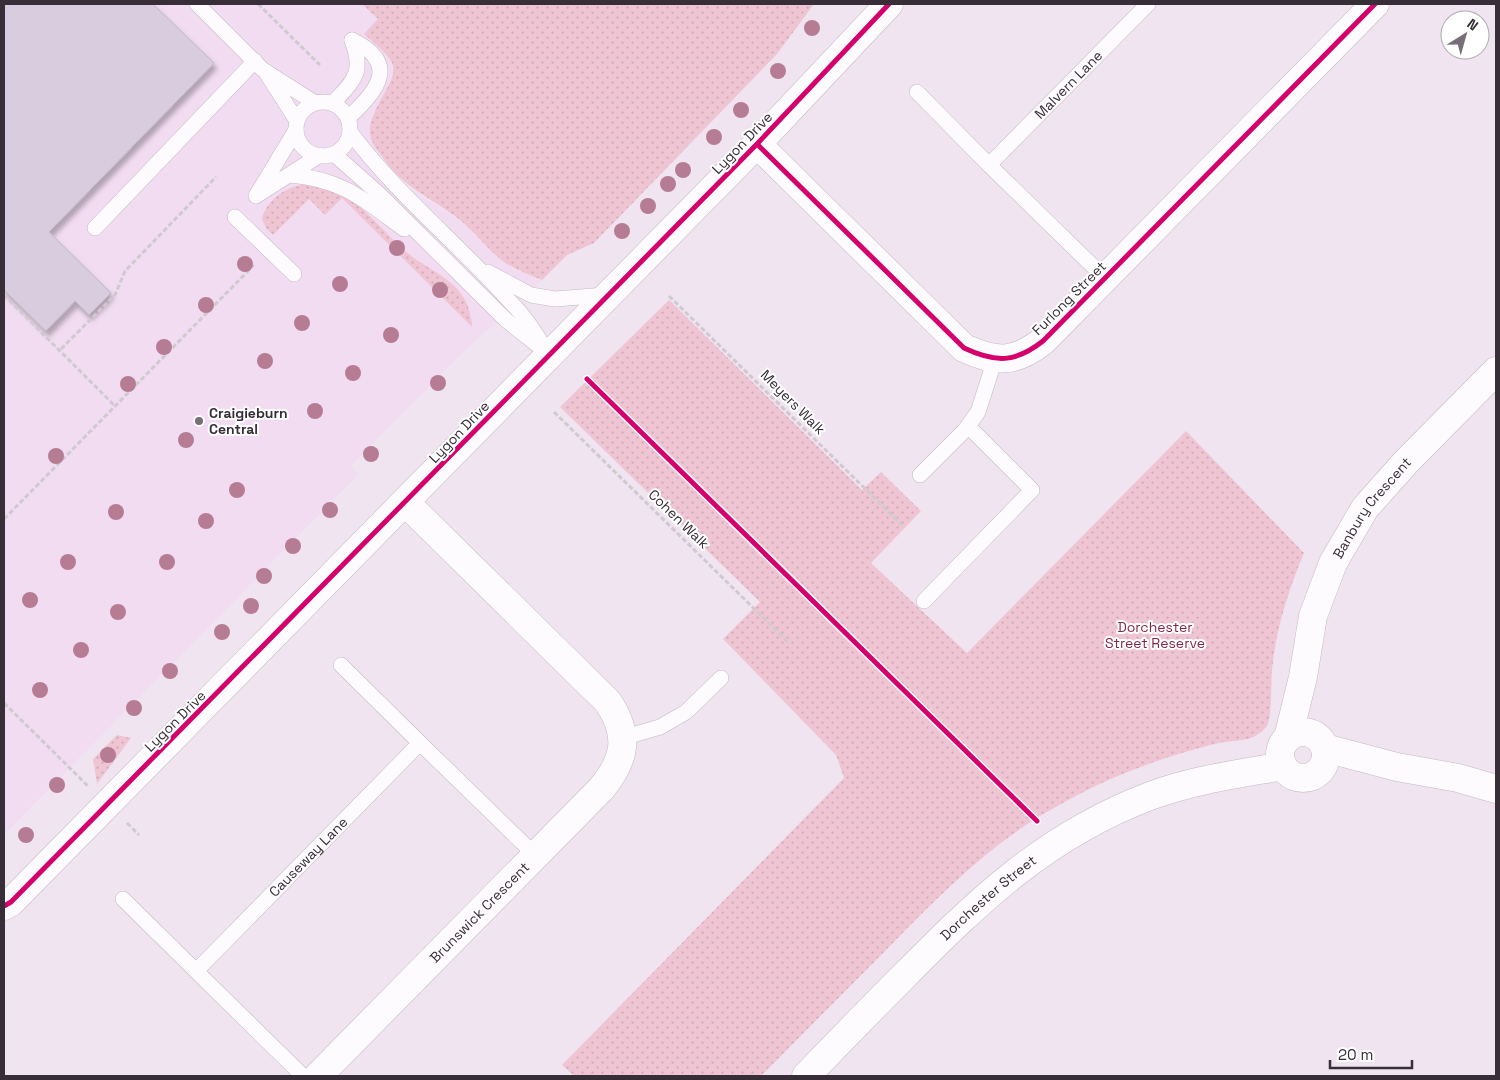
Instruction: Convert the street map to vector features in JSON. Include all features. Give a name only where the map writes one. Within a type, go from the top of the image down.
[{"type":"street","points":[[855,38],[863,4]]},
{"type":"street","name":"Lygon Drive","points":[[6,908],[757,144],[889,4]]},
{"type":"street","name":"Furlong Street","points":[[757,144],[953,339],[964,348],[994,359],[1016,356],[1032,350],[1375,4]]},
{"type":"street","name":"Banbury Crescent","points":[[1302,750],[1303,677],[1313,616],[1333,564],[1365,508],[1406,462],[1496,371]]},
{"type":"street","name":"Brunswick Crescent","points":[[318,1076],[536,856],[611,777],[622,754],[622,738],[618,717],[608,702],[406,503]]},
{"type":"street","name":"Dorchester Street","points":[[820,1071],[960,919],[1007,878],[1056,843],[1098,819],[1151,796],[1302,750],[1458,778],[1496,789]]},
{"type":"lane","points":[[196,4],[260,66],[315,103],[340,106],[349,125],[377,167],[517,308],[550,355]]},
{"type":"lane","name":"Malvern Lane","points":[[989,165],[1148,4]]},
{"type":"lane","points":[[315,103],[301,113],[297,126],[256,196],[345,145],[349,125],[367,102],[377,86],[381,74],[379,62],[372,52],[352,40],[358,56],[358,74],[333,104]]},
{"type":"lane","points":[[260,66],[297,126],[304,147],[327,154],[378,193],[506,320],[550,355]]},
{"type":"lane","points":[[95,228],[260,66]]},
{"type":"lane","points":[[917,92],[1105,278]]},
{"type":"lane","points":[[291,175],[314,177],[333,182],[355,193],[447,262]]},
{"type":"lane","points":[[235,217],[294,274]]},
{"type":"lane","points":[[468,260],[531,295],[555,299],[608,295]]},
{"type":"lane","points":[[920,475],[968,426],[978,412],[994,359]]},
{"type":"lane","points":[[924,601],[1032,490],[968,426]]},
{"type":"lane","points":[[341,666],[536,856]]},
{"type":"lane","points":[[622,738],[660,727],[681,716],[721,678]]},
{"type":"lane","name":"Causeway Lane","points":[[196,971],[420,743]]},
{"type":"lane","points":[[123,899],[303,1076]]},
{"type":"path","points":[[258,4],[320,65]]},
{"type":"path","points":[[61,349],[115,295],[125,271],[216,177]]},
{"type":"path","points":[[4,519],[269,250]]},
{"type":"path","points":[[4,295],[61,349],[115,406]]},
{"type":"path","points":[[4,702],[139,835]]},
{"type":"shaded area","name":"Craigieburn Central","points":[[4,4],[362,4],[378,19],[384,52],[392,62],[391,81],[372,115],[371,141],[384,161],[396,176],[412,190],[461,221],[503,261],[516,270],[542,280],[456,359],[351,466],[359,474],[4,835]]},
{"type":"green space","points":[[362,4],[814,4],[777,54],[594,243],[567,255],[542,280],[504,262],[460,220],[397,175],[375,147],[371,139],[372,117],[392,78],[393,69],[391,61],[386,54],[364,34],[378,19]]},
{"type":"green space","points":[[307,184],[325,188],[353,202],[410,255],[454,286],[467,304],[472,327],[342,198],[325,215],[309,199],[273,235],[266,228],[262,219],[268,205],[286,190]]},
{"type":"green space","name":"Dorchester Street Reserve","points":[[669,300],[862,490],[881,472],[921,511],[871,563],[967,653],[1186,431],[1304,553],[1288,596],[1280,625],[1272,670],[1269,722],[1262,731],[1251,738],[1219,743],[1134,769],[1073,797],[1030,822],[965,872],[761,1076],[574,1076],[562,1065],[844,778],[836,755],[723,639],[760,602],[560,407]]},
{"type":"green space","points":[[117,735],[131,738],[97,784],[93,759]]},
{"type":"building","points":[[4,4],[153,4],[214,63],[49,232],[111,293],[89,315],[75,301],[46,331],[4,290]]},
{"type":"cycle path","points":[[4,906],[11,902],[757,144],[889,4]]},
{"type":"cycle path","points":[[757,144],[964,348],[996,358],[1014,357],[1043,341],[1375,4]]},
{"type":"cycle path","points":[[587,379],[1037,821]]},
{"type":"place","name":"Craigieburn Central","points":[[199,421]]}]
